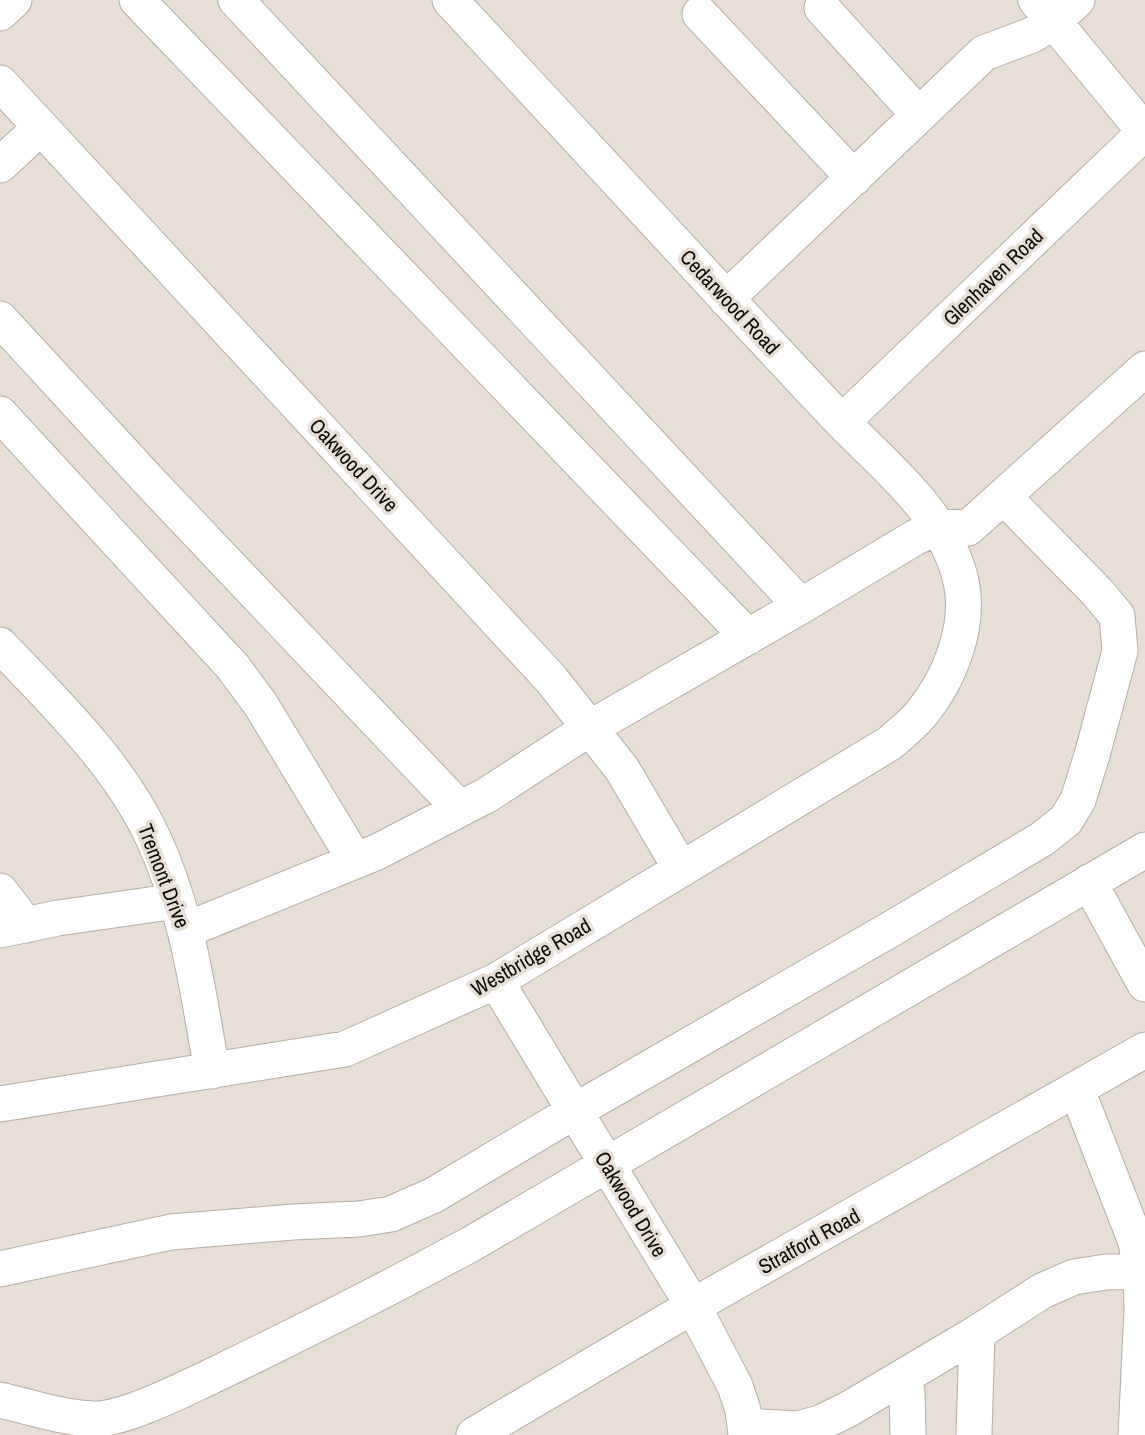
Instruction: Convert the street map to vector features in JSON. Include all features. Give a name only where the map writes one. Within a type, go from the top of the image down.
[{"type":"street","points":[[0,13],[14,0]]},
{"type":"street","points":[[137,0],[748,637]]},
{"type":"street","points":[[236,0],[801,606]]},
{"type":"street","name":"Cedarwood Road","points":[[450,0],[726,299],[916,496],[939,527],[961,583],[963,602],[960,627]]},
{"type":"street","points":[[726,299],[985,53],[1032,35],[1056,7],[1145,132]]},
{"type":"street","points":[[822,8],[919,115]]},
{"type":"street","points":[[700,14],[854,178]]},
{"type":"street","name":"Oakwood Drive","points":[[0,83],[551,679],[622,769],[681,869]]},
{"type":"street","points":[[0,165],[41,127]]},
{"type":"street","name":"Glenhaven Road","points":[[842,422],[1145,132]]},
{"type":"street","points":[[0,319],[150,482],[460,809]]},
{"type":"street","points":[[0,891],[13,928],[58,918],[182,916],[355,860],[487,795],[590,727],[916,537],[939,527],[968,528],[1145,369]]},
{"type":"street","points":[[0,414],[233,667],[261,705],[355,860]]},
{"type":"street","points":[[0,1269],[171,1233],[359,1219],[391,1214],[434,1195],[1042,839],[1066,820],[1078,800],[1120,651],[1117,616],[1004,497]]},
{"type":"street","name":"Westbridge Road","points":[[0,1104],[345,1049],[496,981],[890,743],[920,716],[940,688],[955,653],[960,627]]},
{"type":"street","name":"Tremont Drive","points":[[0,645],[80,730],[125,790],[154,838],[182,916],[212,1071]]},
{"type":"street","points":[[0,1400],[95,1419],[113,1417],[168,1396],[387,1290],[1145,850]]},
{"type":"street","points":[[1089,882],[1145,984]]},
{"type":"street","name":"Oakwood Drive","points":[[496,981],[693,1306],[735,1386],[746,1430]]},
{"type":"street","name":"Stratford Road","points":[[474,1435],[693,1306],[1145,1050]]},
{"type":"street","points":[[1077,1090],[1140,1250],[1142,1309],[1136,1435]]},
{"type":"street","points":[[746,1430],[798,1429],[820,1423],[977,1333],[1042,1291],[1074,1277],[1105,1272],[1140,1250]]},
{"type":"street","points":[[974,1435],[977,1333]]},
{"type":"street","points":[[901,1378],[907,1391],[908,1435]]}]
